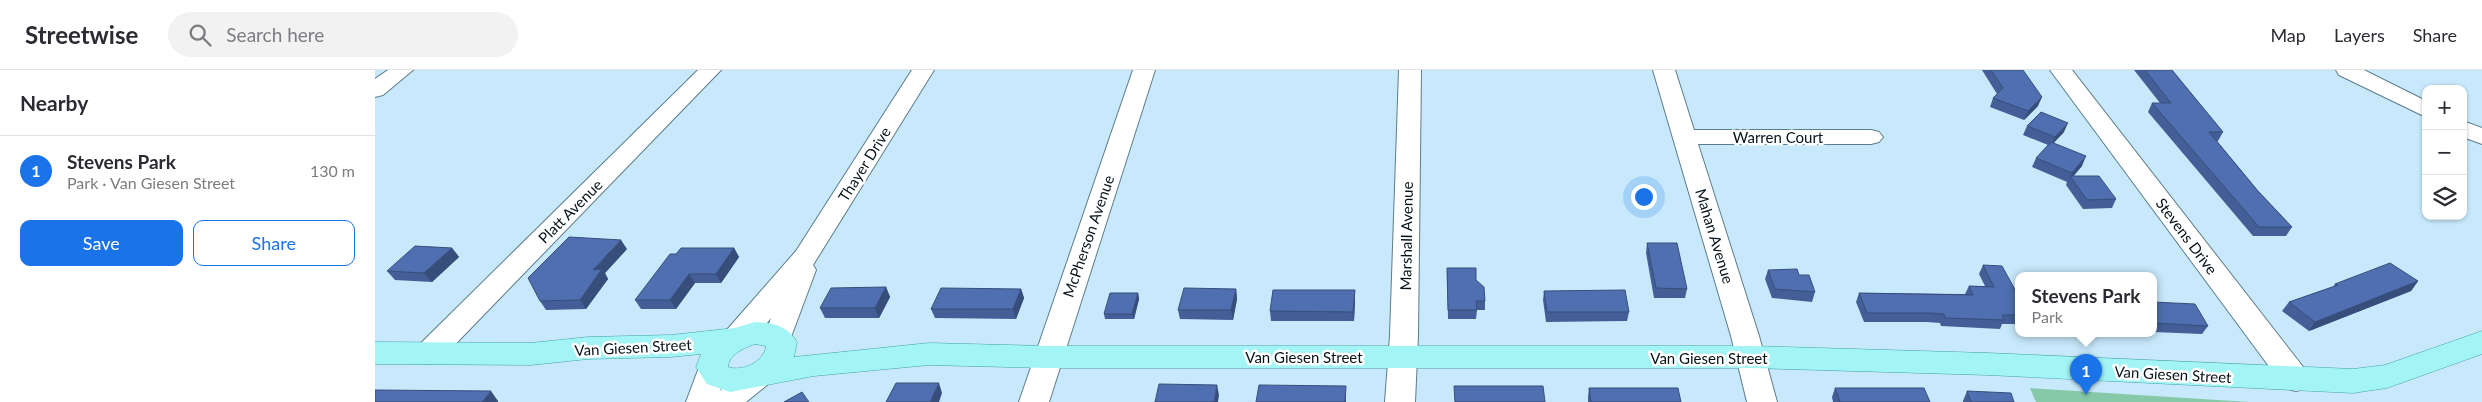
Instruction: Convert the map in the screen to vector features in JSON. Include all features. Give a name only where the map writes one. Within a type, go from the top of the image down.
[{"type":"main road","name":"Van Giesen Street","points":[[375,353],[531,354],[588,348],[671,346],[735,340],[764,333],[800,346],[827,349],[863,343],[892,343],[929,354]]},
{"type":"main road","points":[[761,373],[780,355],[782,342],[778,338]]},
{"type":"main road","points":[[712,370],[712,362],[717,354],[735,340]]},
{"type":"main road","name":"Van Giesen Street","points":[[531,354],[595,364],[671,363],[712,370],[715,375],[730,380],[740,380],[761,373],[814,365],[929,354],[1047,357],[1751,357],[1988,364],[2305,391],[2403,372],[2482,342]]},
{"type":"street","points":[[375,90],[402,70]]},
{"type":"street","name":"Platt Avenue","points":[[429,353],[710,70]]},
{"type":"street","name":"Thayer Drive","points":[[735,340],[770,302],[781,284],[805,258],[923,70]]},
{"type":"street","name":"McPherson Avenue","points":[[1034,402],[1047,357],[1144,70]]},
{"type":"street","name":"Marshall Avenue","points":[[1400,402],[1403,357],[1410,70]]},
{"type":"street","name":"Mahan Avenue","points":[[1664,70],[1751,357],[1762,402]]},
{"type":"street","name":"Stevens Drive","points":[[2061,70],[2305,391]]},
{"type":"street","points":[[2347,70],[2422,108]]},
{"type":"street","points":[[2467,130],[2482,138]]},
{"type":"street","name":"Warren Court","points":[[1685,137],[1871,137]]},
{"type":"street","name":"Thayer Drive","points":[[778,338],[799,281],[805,258]]},
{"type":"street","points":[[701,402],[712,370]]},
{"type":"street","points":[[728,402],[739,390],[761,373]]},
{"type":"green space","points":[[2030,388],[2249,402],[2036,402]]},
{"type":"building","points":[[1991,70],[2023,70],[2042,97],[2028,111],[1993,98],[2003,88]]},
{"type":"building","points":[[2145,70],[2172,70],[2223,132],[2209,132],[2258,191],[2292,227],[2259,227],[2152,103],[2171,103]]},
{"type":"building","points":[[2041,112],[2068,123],[2055,137],[2027,126]]},
{"type":"building","points":[[2051,142],[2086,156],[2072,173],[2036,158]]},
{"type":"building","points":[[2070,176],[2099,176],[2116,199],[2087,200]]},
{"type":"building","points":[[569,237],[621,240],[593,270],[602,269],[580,300],[540,301],[528,278]]},
{"type":"building","points":[[1647,243],[1677,243],[1687,289],[1656,288]]},
{"type":"building","points":[[415,246],[452,248],[424,273],[387,271]]},
{"type":"building","points":[[681,248],[734,248],[716,274],[689,274],[670,300],[635,300],[670,254],[676,254]]},
{"type":"building","points":[[2390,263],[2418,281],[2315,322],[2289,302],[2338,285],[2335,284]]},
{"type":"building","points":[[1983,265],[2002,266],[2015,290],[2015,315],[2002,315],[2004,320],[1945,318],[1944,314],[1930,313],[1867,313],[1859,293],[1973,295],[1969,286],[1994,287]]},
{"type":"building","points":[[1447,268],[1476,268],[1476,280],[1484,287],[1485,301],[1476,301],[1477,310],[1448,310]]},
{"type":"building","points":[[1797,269],[1799,275],[1809,275],[1815,292],[1775,289],[1768,270]]},
{"type":"building","points":[[886,287],[875,308],[820,308],[831,288]]},
{"type":"building","points":[[941,288],[1021,289],[1013,309],[931,309]]},
{"type":"building","points":[[1184,288],[1236,289],[1231,310],[1178,310]]},
{"type":"building","points":[[1273,290],[1355,290],[1353,312],[1270,311]]},
{"type":"building","points":[[1625,290],[1629,312],[1547,312],[1544,291]]},
{"type":"building","points":[[1110,293],[1138,293],[1132,314],[1104,314]]},
{"type":"building","points":[[2157,302],[2195,304],[2208,326],[2157,323]]},
{"type":"building","points":[[896,383],[939,383],[930,402],[886,402]]},
{"type":"building","points":[[1159,384],[1217,385],[1214,402],[1155,402]]},
{"type":"building","points":[[1259,385],[1346,386],[1345,402],[1256,402]]},
{"type":"building","points":[[1454,386],[1543,386],[1545,402],[1455,402]]},
{"type":"building","points":[[1589,388],[1678,388],[1681,402],[1591,402]]},
{"type":"building","points":[[1835,388],[1924,388],[1930,402],[1840,402]]},
{"type":"building","points":[[375,390],[491,391],[482,402],[375,402]]},
{"type":"building","points":[[1967,391],[2011,393],[2014,402],[1971,402]]},
{"type":"building","points":[[802,392],[809,402],[784,402]]},
{"type":"place","name":"Stevens Park","points":[[2086,395]]}]
